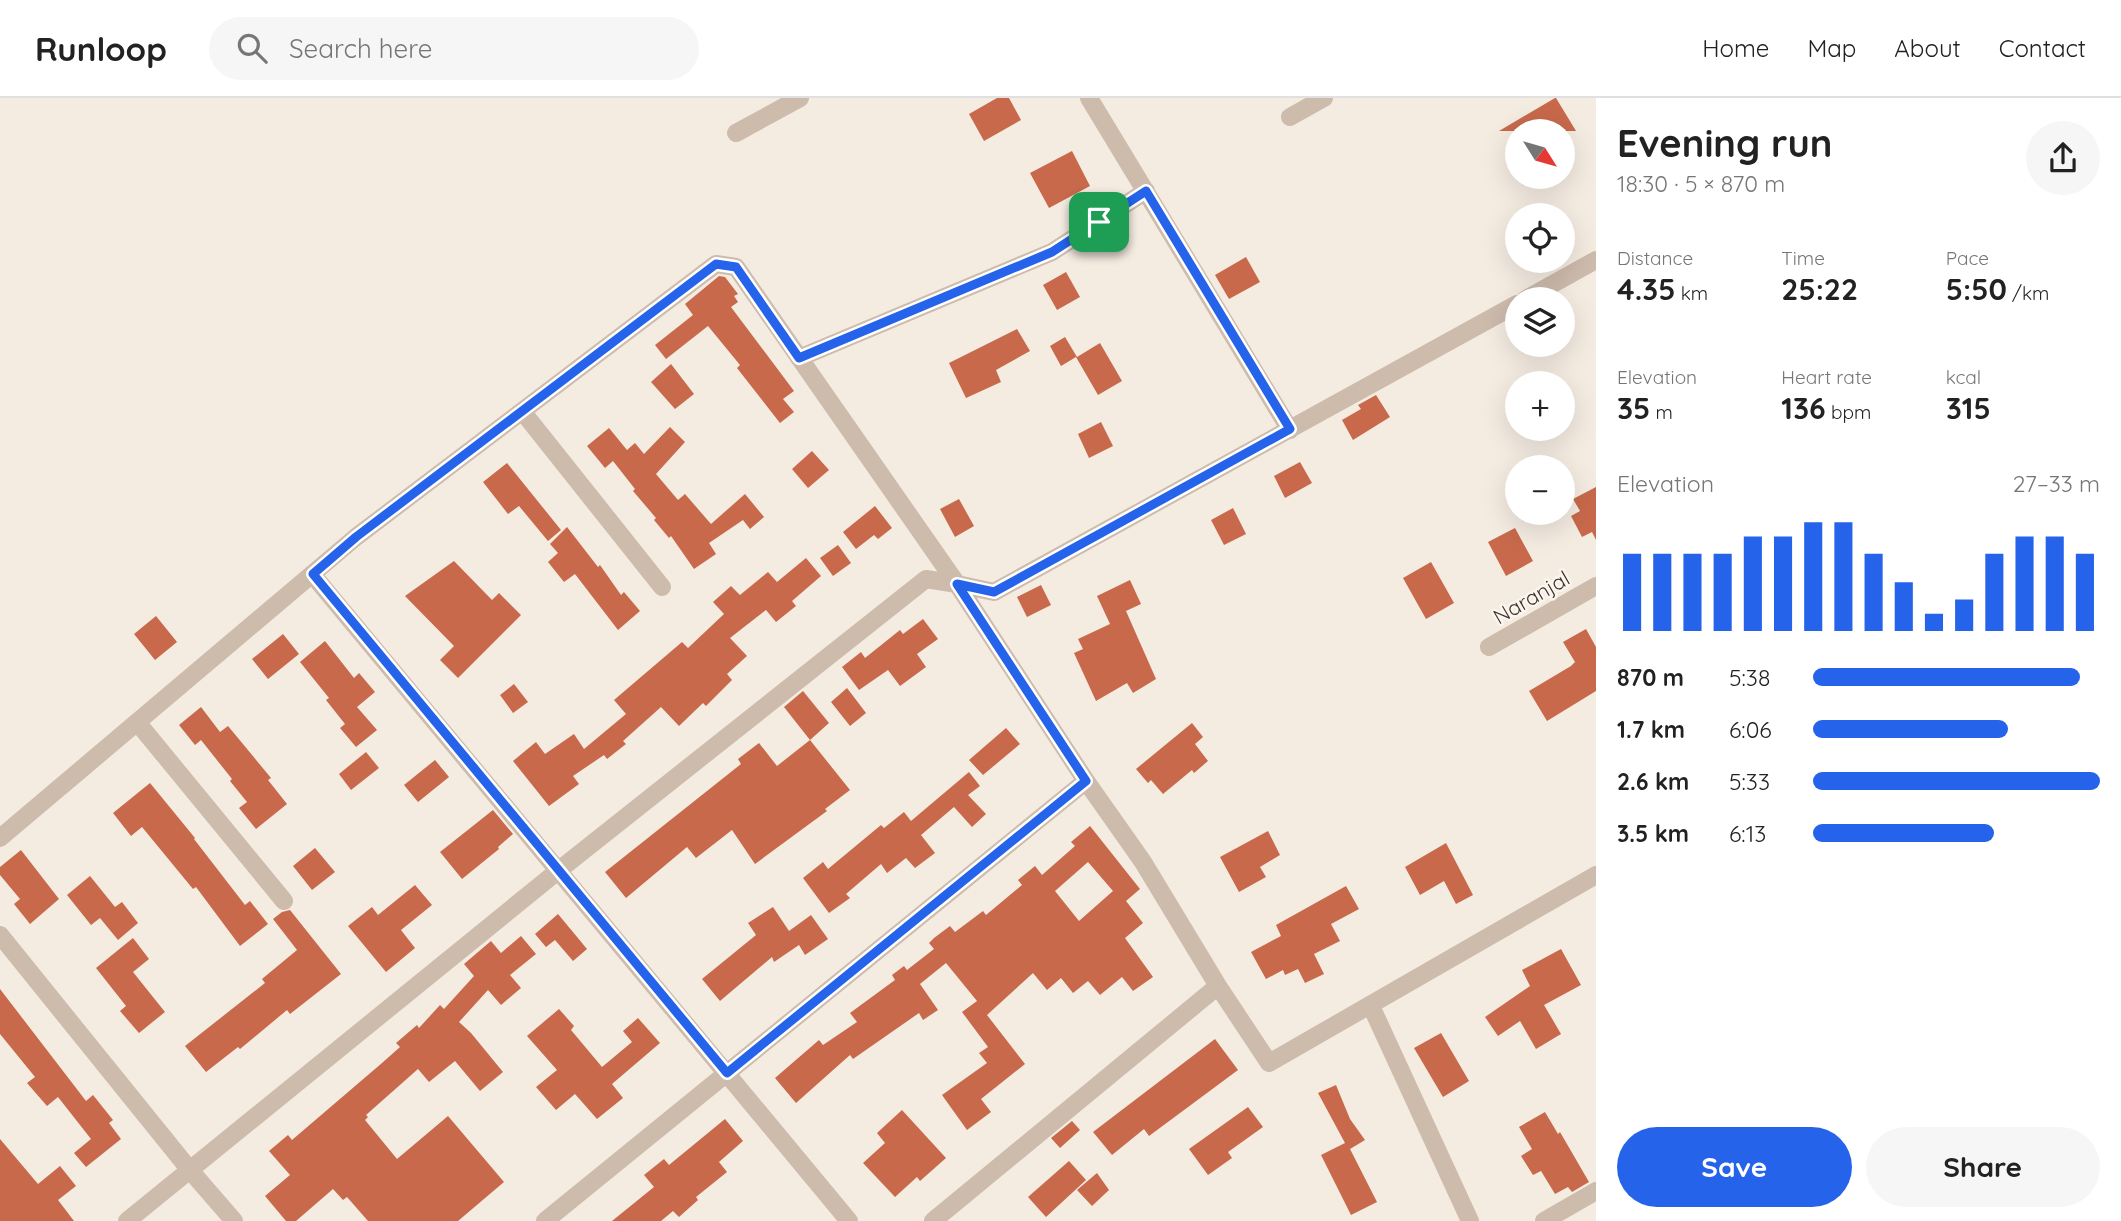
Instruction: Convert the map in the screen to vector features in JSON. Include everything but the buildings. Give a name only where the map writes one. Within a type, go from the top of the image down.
[{"type":"street","points":[[736,133],[800,98]]},
{"type":"street","points":[[1089,98],[1290,429]]},
{"type":"street","points":[[1290,117],[1324,98]]},
{"type":"street","points":[[799,358],[1052,252],[1146,191]]},
{"type":"street","points":[[1548,287],[1596,260]]},
{"type":"street","points":[[0,838],[356,537],[716,264],[736,267],[957,584],[1086,781],[1143,862],[1218,986],[1269,1063],[1596,875]]},
{"type":"street","points":[[127,1221],[559,870],[926,579],[994,592],[1505,311]]},
{"type":"street","points":[[522,411],[662,587]]},
{"type":"street","points":[[313,574],[849,1221]]},
{"type":"street","name":"Naranjal","points":[[1489,647],[1596,586]]},
{"type":"street","points":[[137,722],[284,901]]},
{"type":"street","points":[[545,1221],[1086,781]]},
{"type":"street","points":[[0,935],[234,1221]]},
{"type":"street","points":[[933,1221],[1218,986]]},
{"type":"street","points":[[1371,1006],[1470,1221]]},
{"type":"street","points":[[1544,1221],[1596,1191]]},
{"type":"route","points":[[1146,191],[1290,429],[994,592],[957,584],[1086,781],[727,1073],[313,574],[356,537],[716,264],[736,267],[799,358],[1052,252],[1099,222],[1146,191]]}]
